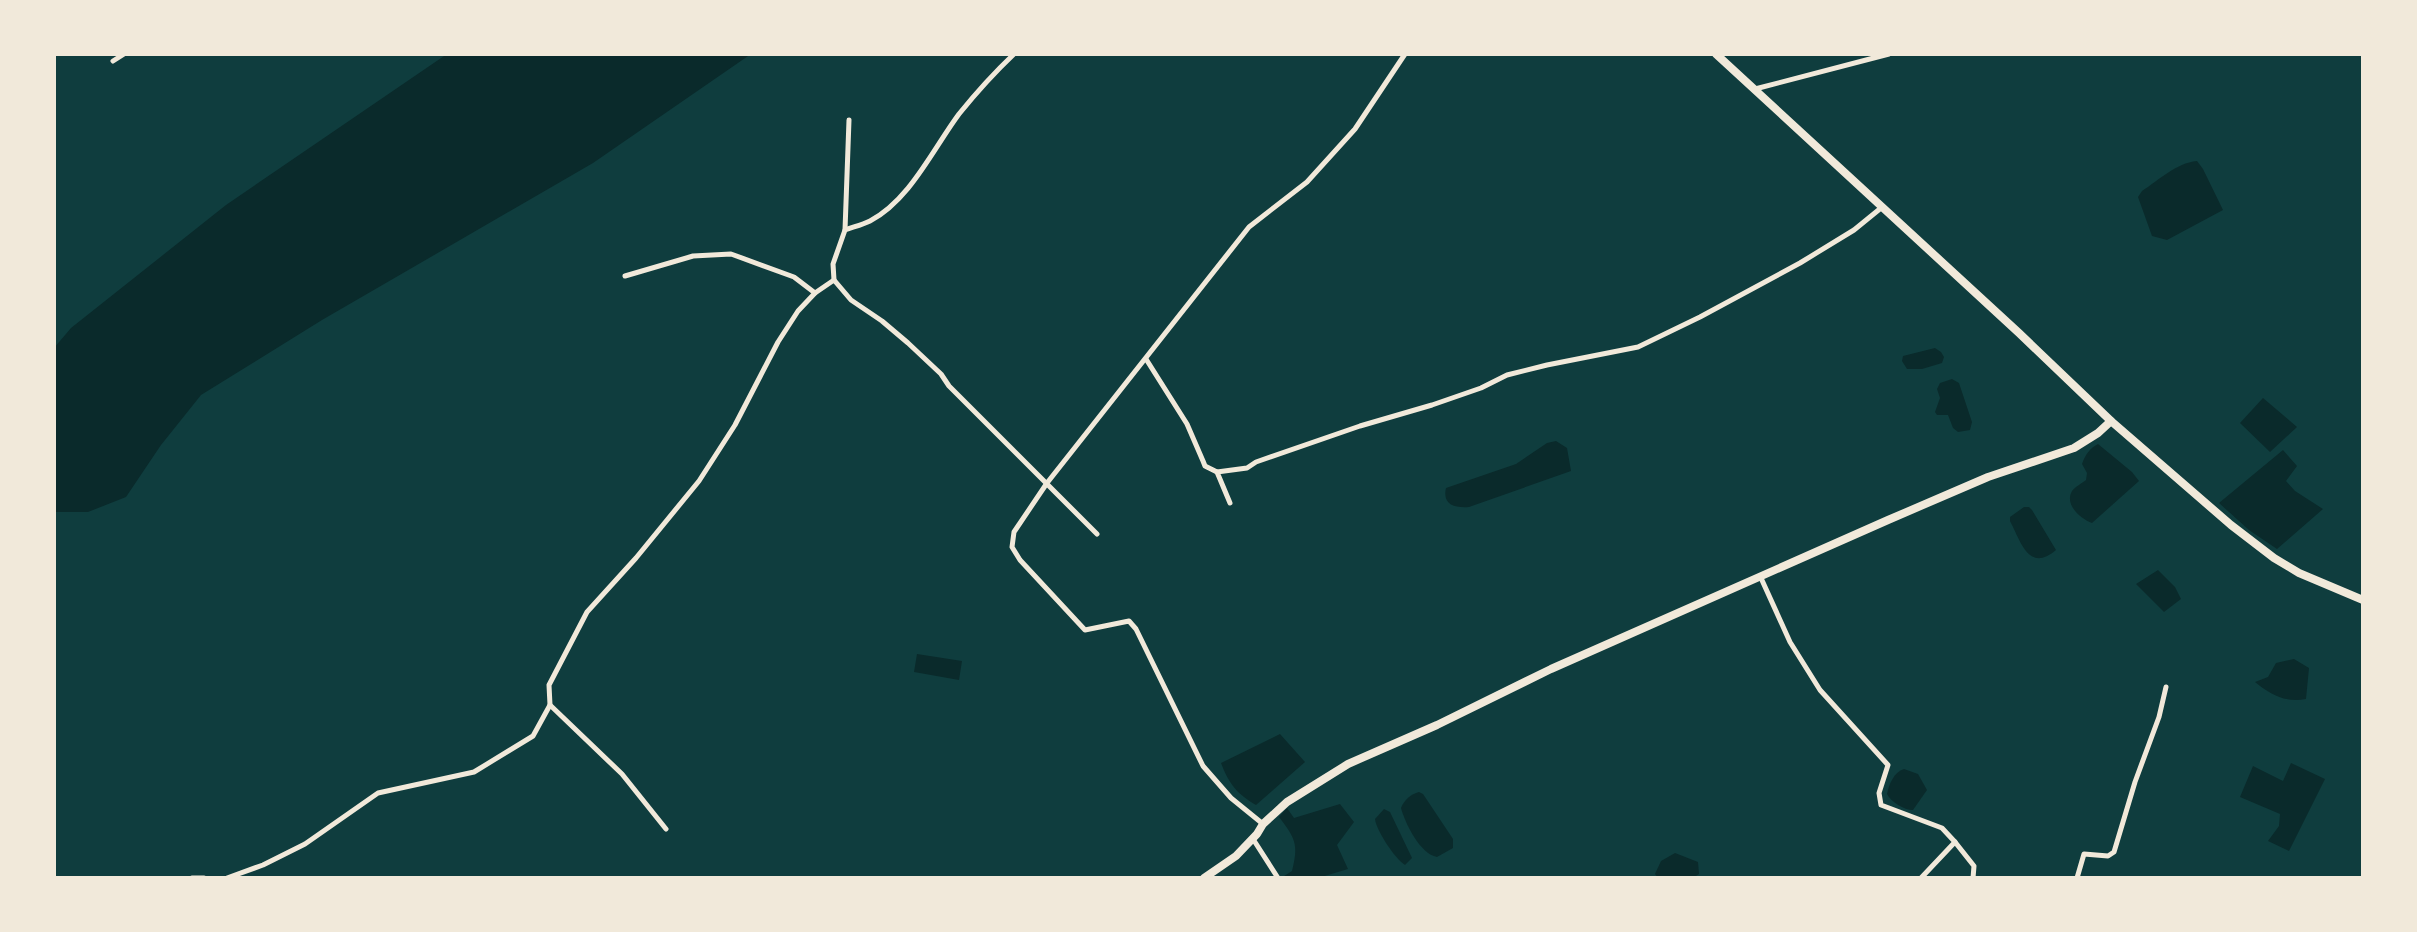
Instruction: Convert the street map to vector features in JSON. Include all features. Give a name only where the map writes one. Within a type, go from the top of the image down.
[{"type":"main road","points":[[1716,54],[2111,421],[2231,525],[2274,558],[2317,582],[2363,600]]},
{"type":"main road","points":[[1204,878],[1236,856],[1263,824],[1287,802],[1348,764],[1437,725],[1551,669],[1988,477],[2074,448],[2111,421]]},
{"type":"street","points":[[113,61],[124,54]]},
{"type":"street","points":[[845,230],[871,220],[894,203],[929,161],[989,78],[1014,54]]},
{"type":"street","points":[[1263,824],[1231,798],[1203,766],[1136,629],[1129,621],[1084,631],[1020,560],[1012,547],[1014,532],[1047,483],[1249,227],[1307,182],[1355,129],[1405,54]]},
{"type":"street","points":[[1755,89],[1889,54]]},
{"type":"street","points":[[849,120],[845,230],[833,264],[834,280],[851,300],[882,321],[933,366],[1002,440],[1097,534]]},
{"type":"street","points":[[1146,359],[1187,424],[1205,466],[1217,472],[1247,468],[1256,462],[1360,425],[1481,388],[1507,375],[1638,347],[1700,317],[1800,262],[1854,230],[1881,208]]},
{"type":"street","points":[[625,276],[693,256],[732,254],[794,277],[815,293]]},
{"type":"street","points":[[227,878],[263,865],[305,844],[378,793],[474,772],[533,736],[550,705],[549,685],[587,612],[636,558],[699,481],[735,425],[778,342],[798,311],[815,293],[834,280]]},
{"type":"street","points":[[1217,472],[1216,476],[1230,503]]},
{"type":"street","points":[[1761,578],[1790,642],[1820,690],[1888,765],[1879,793],[1881,805],[1942,828],[1974,866],[1973,878]]},
{"type":"street","points":[[2077,878],[2084,854],[2108,856],[2114,852],[2135,782],[2159,718],[2166,687]]},
{"type":"street","points":[[550,705],[622,774],[666,829]]},
{"type":"street","points":[[1253,839],[1278,878]]},
{"type":"street","points":[[1921,878],[1955,842]]},
{"type":"street","points":[[192,878],[204,878]]},
{"type":"water","points":[[447,54],[751,54],[593,163],[322,320],[201,395],[161,445],[126,497],[88,512],[54,512],[54,348],[71,328],[226,205]]},
{"type":"water","points":[[2197,161],[2223,210],[2167,240],[2152,236],[2138,197],[2142,191],[2168,173],[2189,162]]},
{"type":"water","points":[[1935,348],[1944,357],[1942,363],[1922,369],[1907,369],[1902,361],[1903,356]]},
{"type":"water","points":[[1952,379],[1959,383],[1972,422],[1970,430],[1958,432],[1953,428],[1948,415],[1937,415],[1935,412],[1940,398],[1937,389],[1940,383]]},
{"type":"water","points":[[2263,398],[2297,427],[2270,452],[2240,423]]},
{"type":"water","points":[[1556,441],[1567,448],[1571,471],[1469,507],[1459,507],[1448,502],[1446,488],[1516,464],[1547,443]]},
{"type":"water","points":[[2098,444],[2139,481],[2092,523],[2075,511],[2070,496],[2073,490],[2086,480],[2087,473],[2082,464],[2088,452]]},
{"type":"water","points":[[2283,450],[2297,466],[2286,481],[2295,491],[2323,509],[2277,549],[2249,530],[2219,503]]},
{"type":"water","points":[[2024,507],[2032,510],[2056,550],[2047,556],[2039,558],[2027,552],[2010,521],[2010,517]]},
{"type":"water","points":[[2158,570],[2175,587],[2181,599],[2164,612],[2136,584]]},
{"type":"water","points":[[917,654],[962,661],[959,680],[914,672]]},
{"type":"water","points":[[2294,659],[2309,668],[2306,699],[2279,697],[2255,682],[2268,677],[2276,663]]},
{"type":"water","points":[[1280,734],[1305,762],[1256,805],[1234,788],[1221,763]]},
{"type":"water","points":[[2291,763],[2325,779],[2289,851],[2268,841],[2279,826],[2280,814],[2240,797],[2253,766],[2283,781]]},
{"type":"water","points":[[1904,769],[1918,774],[1927,790],[1913,810],[1898,805],[1887,794],[1892,779]]},
{"type":"water","points":[[1419,792],[1453,839],[1453,848],[1437,857],[1419,844],[1401,808],[1408,798]]},
{"type":"water","points":[[1340,804],[1354,822],[1337,845],[1348,869],[1318,878],[1281,878],[1292,871],[1295,848],[1292,836],[1279,817],[1287,808],[1294,818]]},
{"type":"water","points":[[1384,809],[1390,812],[1412,858],[1405,865],[1391,851],[1376,824],[1375,819]]},
{"type":"water","points":[[1675,853],[1698,862],[1699,874],[1693,878],[1658,878],[1655,874],[1661,861]]}]
